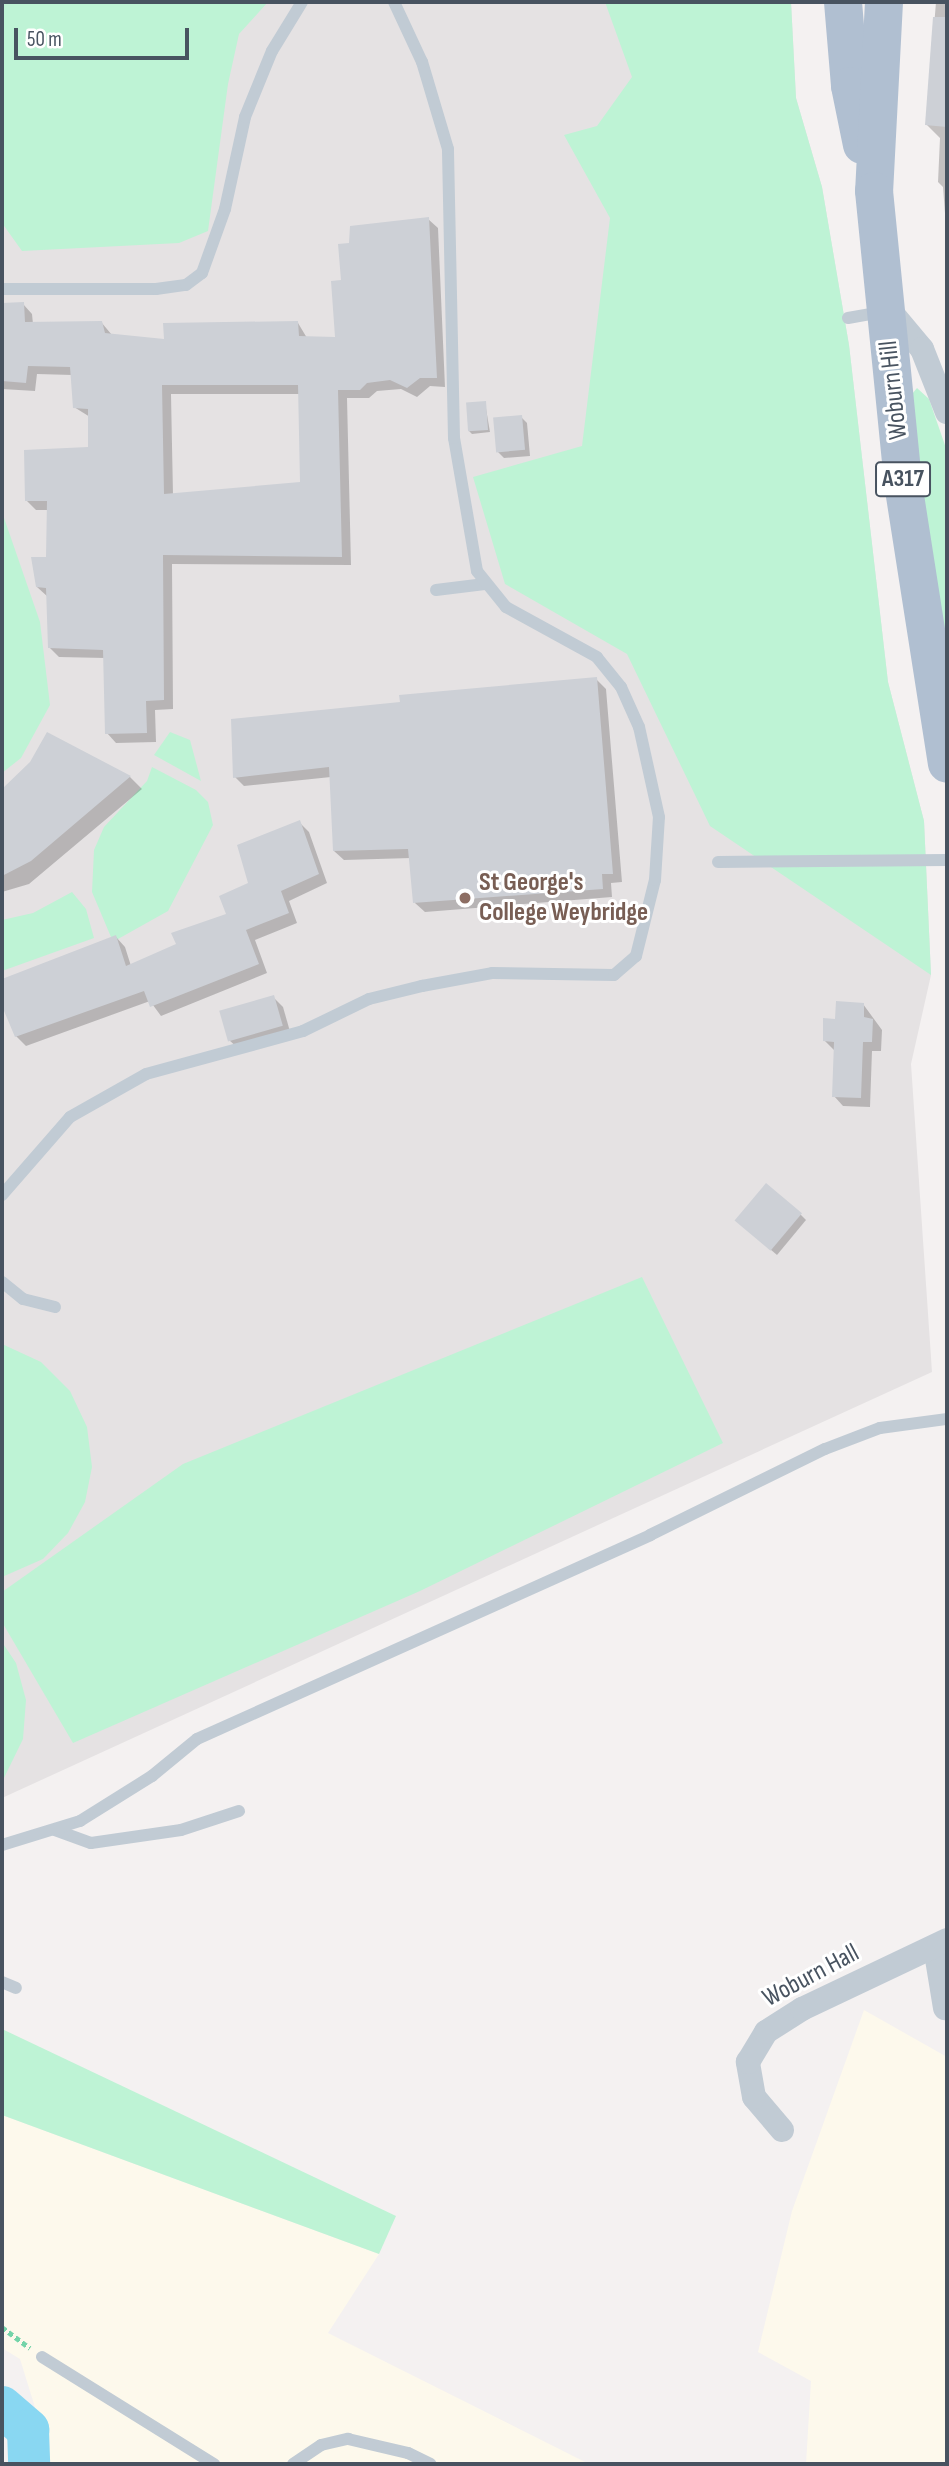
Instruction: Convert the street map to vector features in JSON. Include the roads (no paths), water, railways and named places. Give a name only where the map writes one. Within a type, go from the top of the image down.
[{"type":"main road","name":"Woburn Hill","points":[[843,2],[850,86],[874,191],[903,483],[947,764]]},
{"type":"main road","name":"Woburn Hill","points":[[874,191],[884,2]]},
{"type":"street","name":"Woburn Hill","points":[[886,309],[922,349],[947,412]]},
{"type":"street","points":[[941,1943],[945,2008]]},
{"type":"street","name":"Woburn Hall","points":[[782,2130],[754,2097],[748,2062],[766,2032],[802,2009],[941,1943]]},
{"type":"lane","points":[[2,289],[156,289],[186,285],[202,273],[225,209],[245,117],[272,51],[302,2]]},
{"type":"lane","points":[[2,1195],[70,1117],[146,1074],[303,1031],[369,999],[422,986],[492,973],[614,975],[636,956],[655,880],[659,817],[639,727],[621,687],[597,657],[506,607],[477,571],[454,438],[448,149],[422,62],[394,2]]},
{"type":"lane","points":[[848,318],[886,309]]},
{"type":"lane","points":[[436,590],[485,583]]},
{"type":"lane","points":[[718,862],[947,860]]},
{"type":"lane","points":[[2,1282],[23,1299],[55,1307]]},
{"type":"lane","points":[[2,1845],[80,1821],[132,1789],[197,1739],[318,1681],[650,1535],[825,1449],[880,1428],[947,1419]]},
{"type":"lane","points":[[55,1830],[91,1843],[181,1830],[239,1811]]},
{"type":"lane","points":[[2,1982],[16,1988]]},
{"type":"lane","points":[[41,2357],[214,2464]]},
{"type":"lane","points":[[292,2464],[321,2445],[348,2439],[398,2450],[431,2464]]},
{"type":"waterway","points":[[2,2407],[28,2430],[29,2464]]},
{"type":"place","name":"St George's College Weybridge","points":[[465,898]]}]
